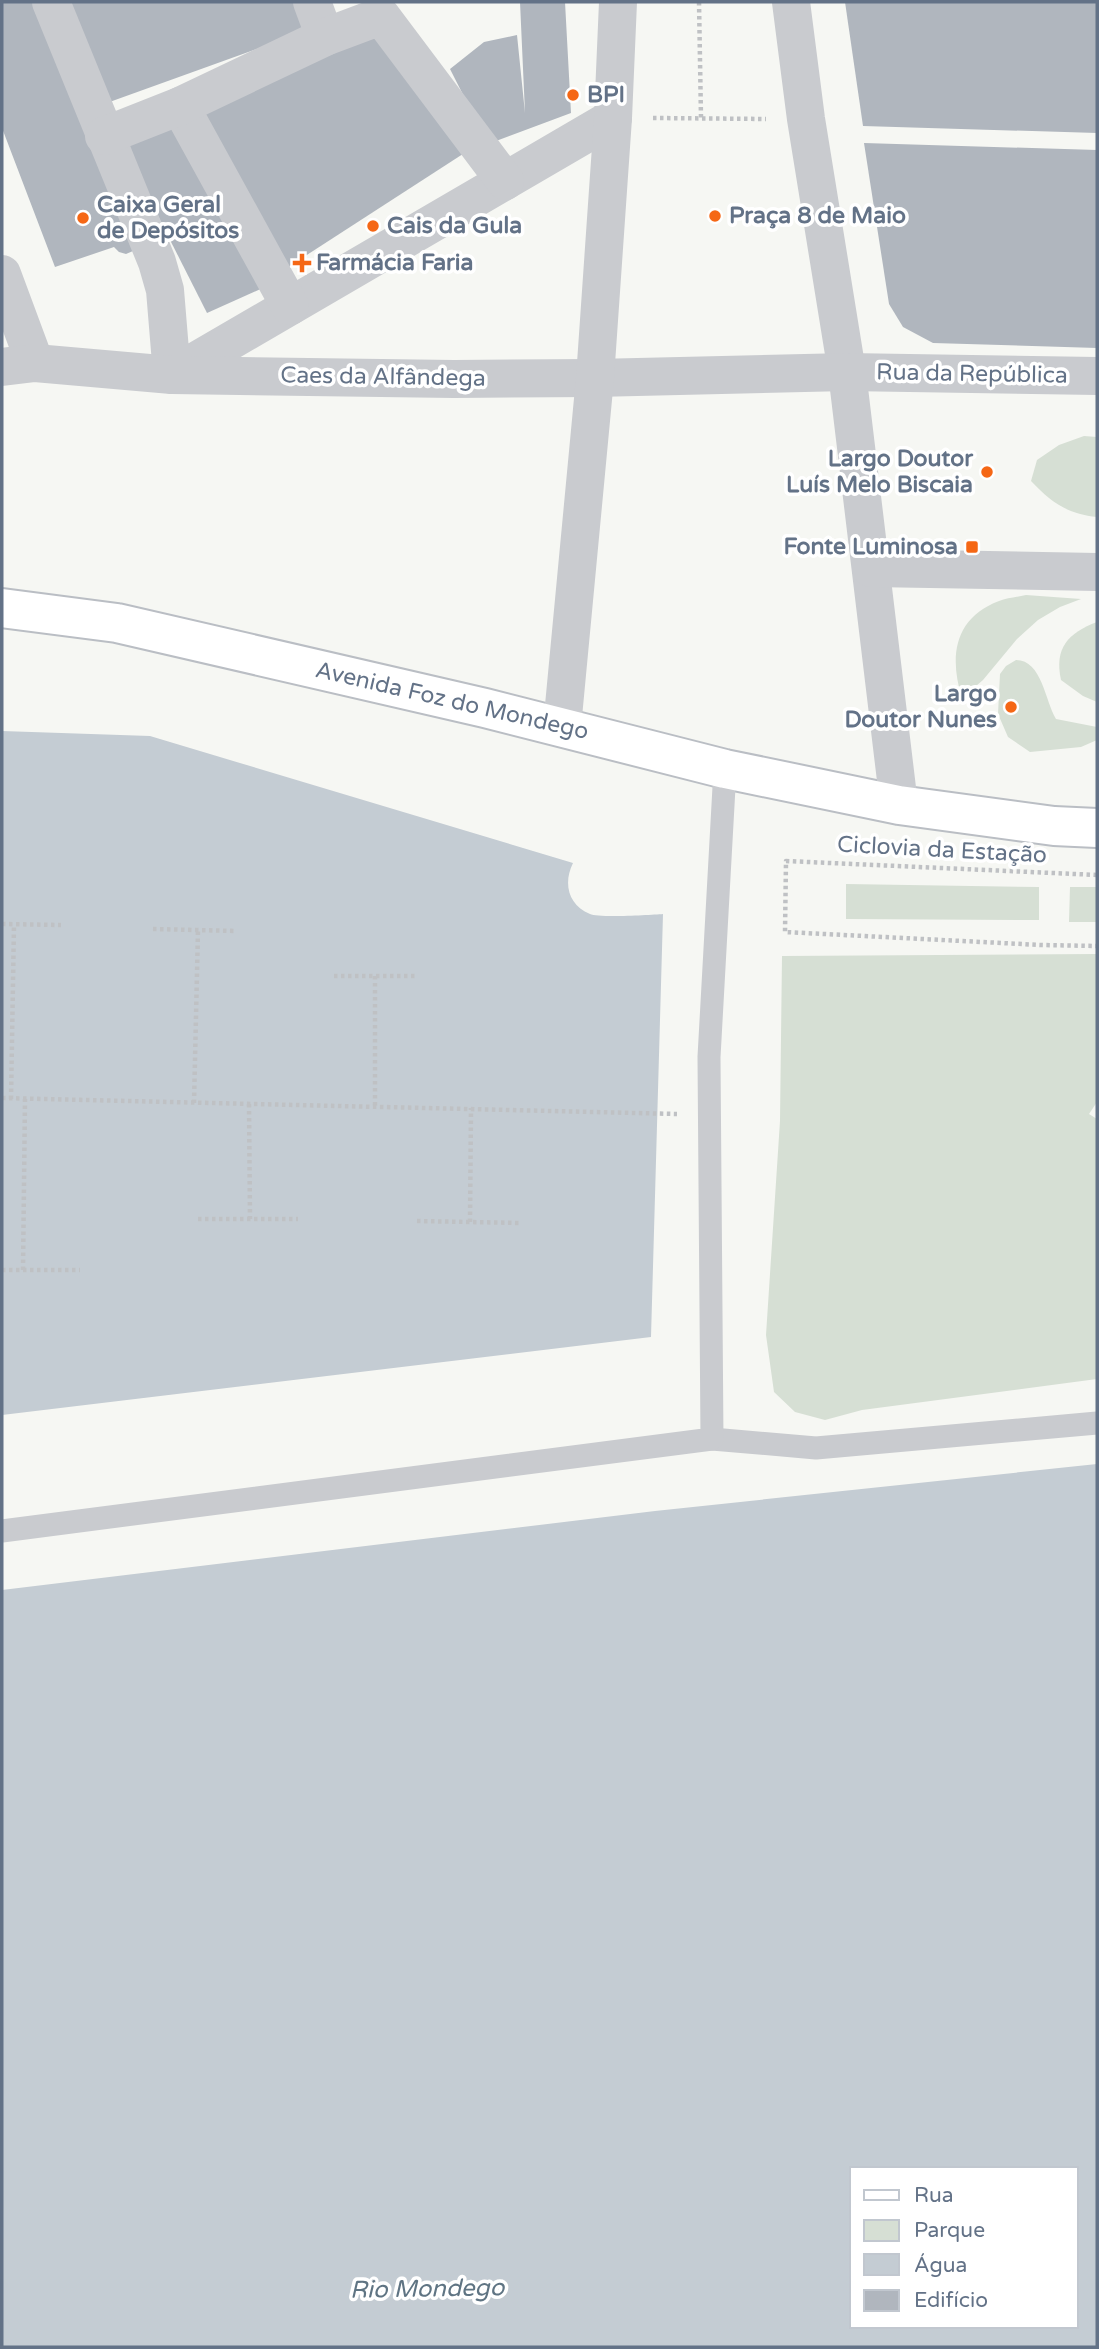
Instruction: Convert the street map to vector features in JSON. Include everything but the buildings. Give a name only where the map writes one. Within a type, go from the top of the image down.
[{"type":"main road","name":"Avenida Foz do Mondego","points":[[2,608],[117,623],[562,727],[725,769],[900,805],[1054,826],[1097,828]]},
{"type":"street","points":[[51,2],[157,261],[165,290],[172,374],[613,118]]},
{"type":"street","points":[[312,2],[326,37]]},
{"type":"street","points":[[562,727],[595,378],[618,2]]},
{"type":"street","points":[[791,2],[806,119],[847,372],[900,805]]},
{"type":"street","points":[[104,136],[180,106],[326,37],[381,16],[505,181]]},
{"type":"street","points":[[180,106],[290,306]]},
{"type":"street","points":[[2,274],[18,365]]},
{"type":"street","name":"Caes da Alfândega","points":[[18,365],[172,374],[454,379],[595,378]]},
{"type":"street","points":[[595,378],[847,372]]},
{"type":"street","name":"Rua da República","points":[[847,372],[1097,376]]},
{"type":"street","points":[[871,568],[1097,572]]},
{"type":"lane","points":[[712,1439],[709,1057],[725,769]]},
{"type":"lane","points":[[2,1531],[712,1439],[816,1448],[1097,1423]]},
{"type":"path","points":[[699,2],[701,118]]},
{"type":"path","points":[[613,118],[806,119]]},
{"type":"path","name":"Ciclovia da Estação","points":[[1097,875],[786,860],[785,932],[1097,946]]},
{"type":"path","points":[[2,923],[61,925]]},
{"type":"path","points":[[11,1098],[14,924]]},
{"type":"path","points":[[153,929],[236,931]]},
{"type":"path","points":[[194,1102],[198,930]]},
{"type":"path","points":[[334,976],[417,976]]},
{"type":"path","points":[[375,976],[375,1106]]},
{"type":"path","points":[[2,1098],[709,1115]]},
{"type":"path","points":[[23,1270],[25,1099]]},
{"type":"path","points":[[249,1104],[250,1219]]},
{"type":"path","points":[[470,1222],[471,1108]]},
{"type":"path","points":[[198,1219],[298,1219]]},
{"type":"path","points":[[417,1221],[521,1223]]},
{"type":"path","points":[[2,1270],[79,1270]]},
{"type":"green space","points":[[1084,436],[1097,437],[1097,517],[1060,506],[1031,481],[1037,460],[1059,445]]},
{"type":"green space","points":[[1026,595],[1081,599],[1038,620],[1017,639],[983,680],[962,698],[956,654],[964,628],[984,608],[1002,600]]},
{"type":"green space","points":[[1097,622],[1097,702],[1083,696],[1061,680],[1059,669],[1066,643],[1078,631]]},
{"type":"green space","points":[[1016,660],[1025,662],[1037,674],[1056,719],[1097,727],[1097,740],[1081,747],[1030,752],[1008,737],[998,714],[1000,674]]},
{"type":"green space","points":[[846,884],[1039,887],[1039,920],[846,919]]},
{"type":"green space","points":[[1070,887],[1097,887],[1097,922],[1069,922]]},
{"type":"green space","points":[[1097,954],[1097,1102],[1089,1114],[1097,1119],[1097,1379],[862,1410],[825,1420],[795,1412],[774,1392],[766,1335],[780,1121],[782,956]]},
{"type":"water","points":[[2,731],[150,736],[573,863],[568,878],[572,899],[590,914],[663,914],[651,1337],[2,1415]]},
{"type":"water","name":"Rio Mondego","points":[[1097,1464],[1097,2347],[2,2347],[2,1590],[655,1511]]},
{"type":"place","name":"BPI","points":[[573,95]]},
{"type":"place","name":"Praça 8 de Maio","points":[[715,216]]},
{"type":"place","name":"Caixa Geral de Depósitos","points":[[83,218]]},
{"type":"place","name":"Cais da Gula","points":[[373,226]]},
{"type":"place","name":"Farmácia Faria","points":[[302,263]]},
{"type":"place","name":"Largo Doutor Luís Melo Biscaia","points":[[987,472]]},
{"type":"place","name":"Fonte Luminosa","points":[[972,547]]},
{"type":"place","name":"Largo Doutor Nunes","points":[[1011,707]]}]
